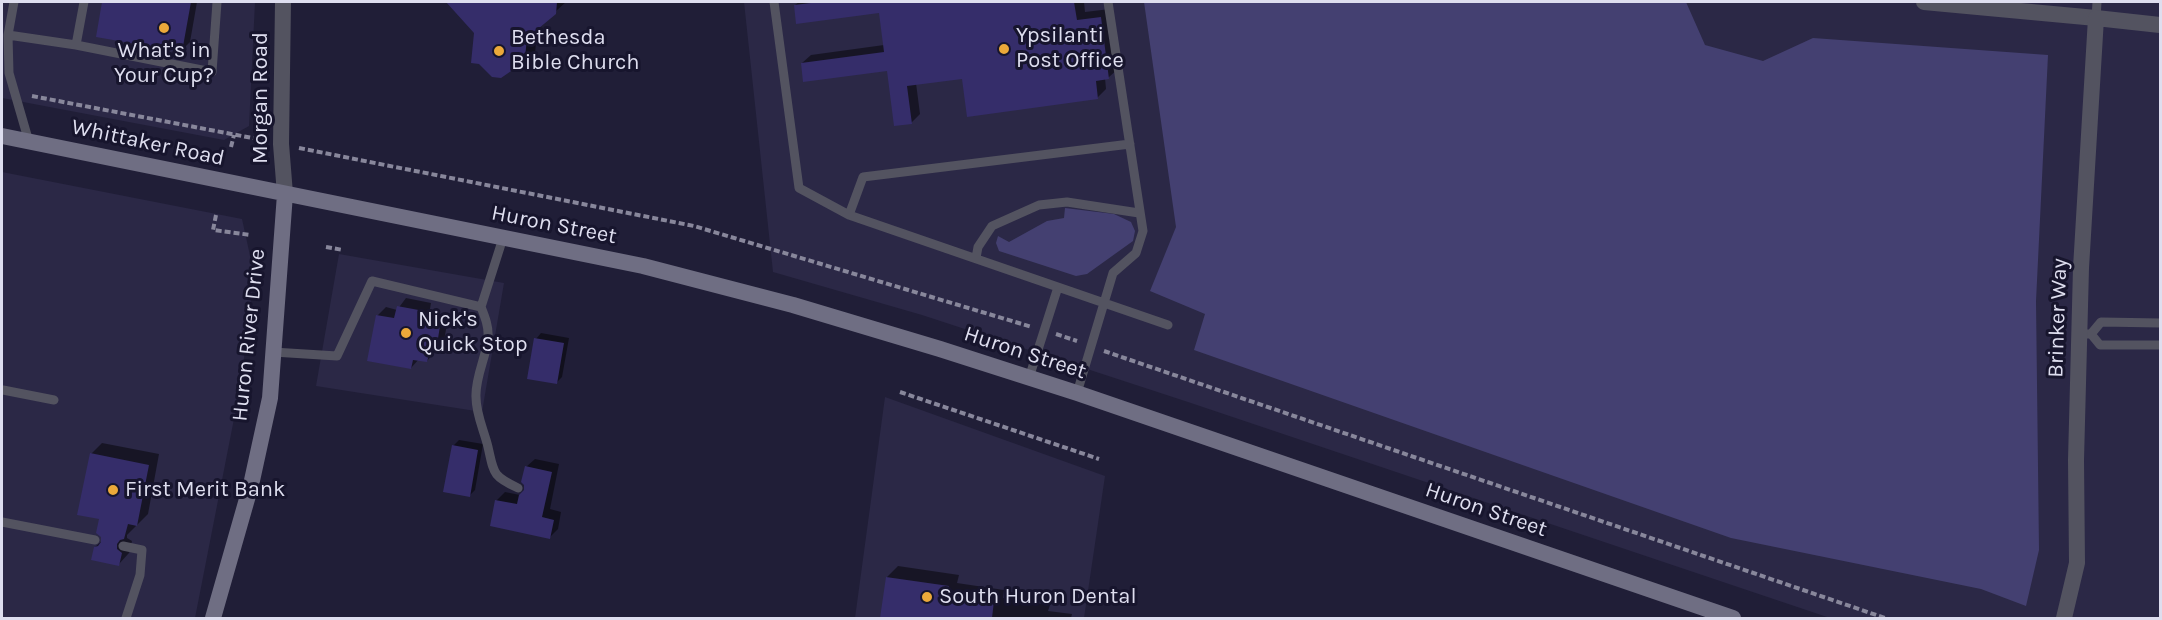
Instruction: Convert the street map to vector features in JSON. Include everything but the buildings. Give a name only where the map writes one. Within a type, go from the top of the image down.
[{"type":"main road","name":"Whittaker Road","points":[[2,136],[285,194]]},
{"type":"main road","name":"Huron Street","points":[[285,194],[643,266],[793,305],[1077,393],[1733,618]]},
{"type":"main road","name":"Huron River Drive","points":[[213,618],[254,475],[270,398],[285,194]]},
{"type":"street","name":"Morgan Road","points":[[283,2],[281,144],[285,194]]},
{"type":"street","points":[[1924,2],[2096,10],[2160,25]]},
{"type":"street","name":"Brinker Way","points":[[2064,618],[2077,563],[2076,460],[2085,334],[2096,10]]},
{"type":"lane","points":[[2,52],[8,35],[14,2]]},
{"type":"lane","points":[[76,45],[84,2]]},
{"type":"lane","points":[[8,35],[76,45],[212,72],[217,2]]},
{"type":"lane","points":[[774,2],[799,188],[849,215],[1168,325]]},
{"type":"lane","points":[[1077,393],[1113,273],[1136,253],[1143,231],[1108,2]]},
{"type":"lane","points":[[8,35],[9,73],[29,142]]},
{"type":"lane","points":[[849,215],[863,177],[1130,144]]},
{"type":"lane","points":[[976,258],[978,248],[992,226],[1039,205],[1067,202],[1139,213]]},
{"type":"lane","points":[[503,238],[481,307],[487,322],[488,338],[478,375],[476,396],[478,416],[492,469],[503,481],[518,488]]},
{"type":"lane","points":[[273,352],[336,356],[372,281],[481,307]]},
{"type":"lane","points":[[1029,378],[1058,286]]},
{"type":"lane","points":[[2160,323],[2101,322],[2085,334],[2100,345],[2160,345]]},
{"type":"lane","points":[[3,390],[54,400]]},
{"type":"lane","points":[[2,522],[95,540]]},
{"type":"lane","points":[[123,546],[142,550],[140,575],[126,618]]},
{"type":"path","points":[[23,94],[236,136],[231,147]]},
{"type":"path","points":[[305,149],[694,226],[1026,325]]},
{"type":"path","points":[[216,215],[213,230],[251,236]]},
{"type":"path","points":[[326,247],[343,250]]},
{"type":"path","points":[[1068,338],[1077,341]]},
{"type":"path","points":[[1107,352],[1885,618]]},
{"type":"path","points":[[900,392],[1099,459]]},
{"type":"shaded area","points":[[2,2],[255,2],[249,126],[224,140],[2,98]]},
{"type":"shaded area","points":[[744,2],[2160,2],[2160,618],[1830,618],[1188,402],[922,315],[773,272]]},
{"type":"shaded area","points":[[1144,2],[1686,2],[1705,45],[1763,61],[1813,38],[2048,55],[2036,301],[2039,550],[2026,606],[1981,589],[1731,538],[1194,350],[1205,314],[1150,291],[1176,227]]},
{"type":"shaded area","points":[[2,172],[242,219],[254,274],[241,383],[195,618],[2,618]]},
{"type":"shaded area","points":[[1065,208],[1114,214],[1131,222],[1135,231],[1133,241],[1087,274],[1076,276],[999,251],[996,243],[998,236],[1009,242],[1047,221],[1064,218]]},
{"type":"shaded area","points":[[339,254],[504,283],[482,412],[316,386]]},
{"type":"shaded area","points":[[885,397],[1105,476],[1084,618],[855,618]]},
{"type":"place","name":"What's in Your Cup?","points":[[164,28]]},
{"type":"place","name":"Ypsilanti Post Office","points":[[1004,49]]},
{"type":"place","name":"Bethesda Bible Church","points":[[499,51]]},
{"type":"place","name":"Nick's Quick Stop","points":[[406,333]]},
{"type":"place","name":"First Merit Bank","points":[[113,490]]},
{"type":"place","name":"South Huron Dental","points":[[927,597]]}]
